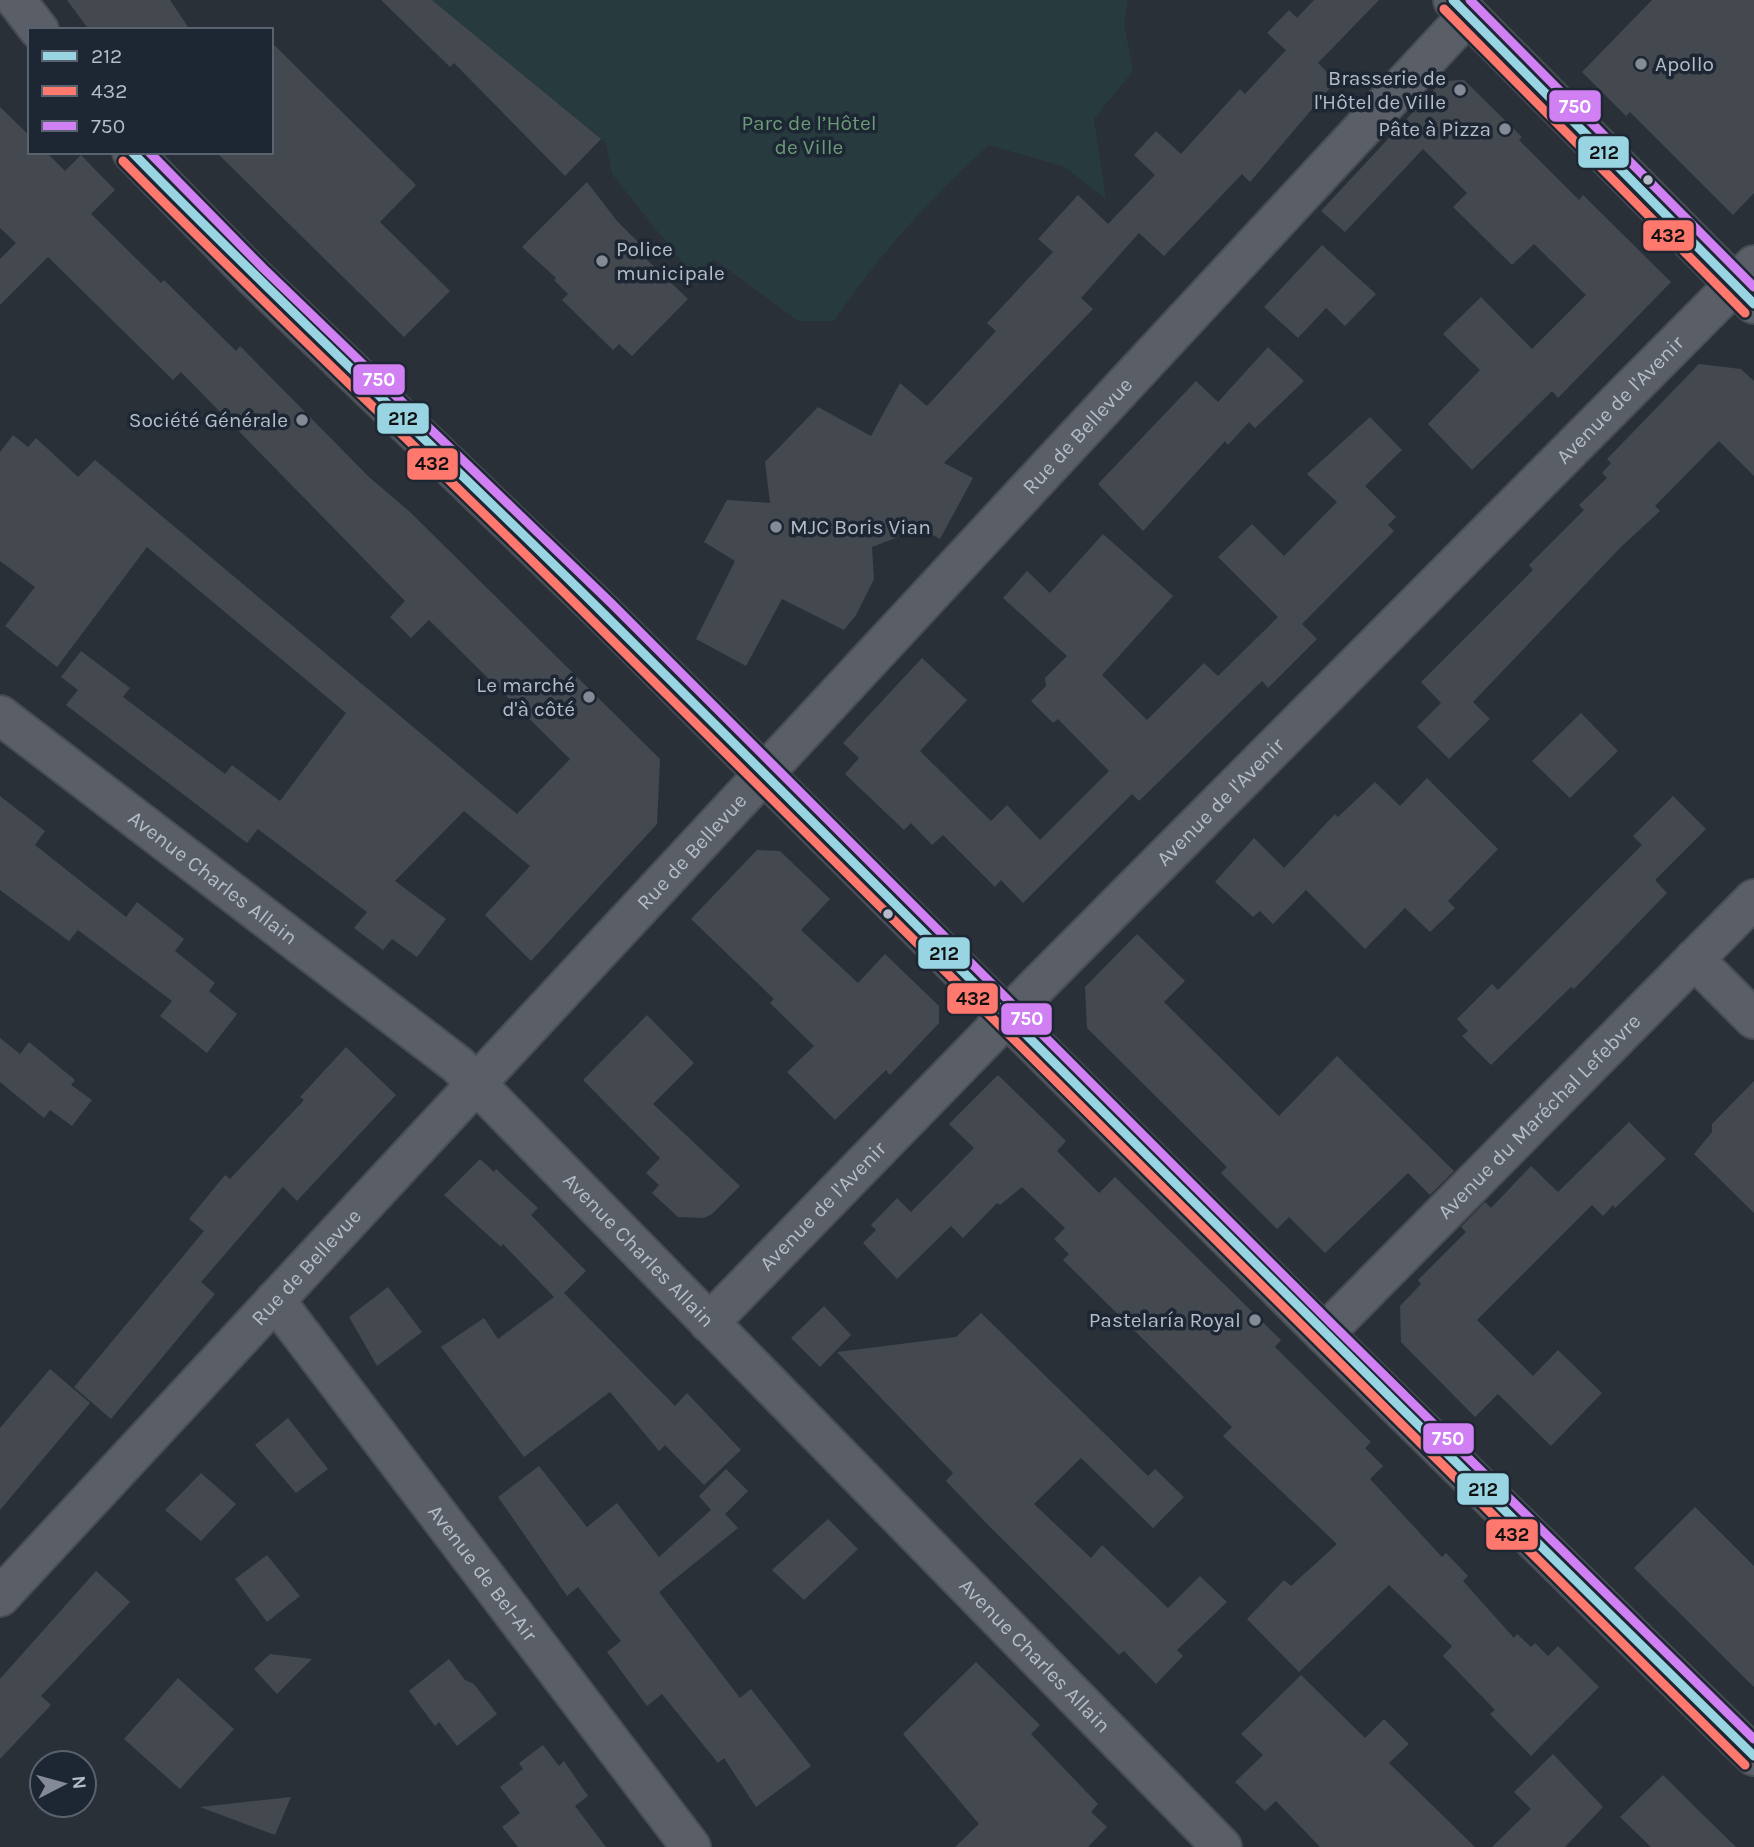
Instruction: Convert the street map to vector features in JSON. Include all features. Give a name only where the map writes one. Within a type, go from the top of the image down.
[{"type":"street","points":[[16,0],[37,28]]},
{"type":"street","points":[[1461,8],[1747,284]]},
{"type":"street","name":"Rue de Bellevue","points":[[0,1597],[766,775],[1461,8]]},
{"type":"street","points":[[134,154],[254,277],[766,775],[1324,1334],[1754,1756]]},
{"type":"street","name":"Avenue de l'Avenir","points":[[709,1323],[1008,1017],[1747,284]]},
{"type":"street","name":"Avenue Charles Allain","points":[[0,715],[458,1065],[1222,1847]]},
{"type":"street","name":"Avenue du Maréchal Lefebvre","points":[[1324,1334],[1754,899]]},
{"type":"street","points":[[1694,960],[1754,1019]]},
{"type":"street","name":"Avenue de Bel-Air","points":[[275,1300],[691,1847]]},
{"type":"green space","name":"Parc de l’Hôtel de Ville","points":[[432,0],[1128,0],[1124,24],[1133,71],[1094,119],[1106,199],[1065,167],[989,145],[906,228],[834,321],[798,321],[714,259],[693,276],[612,174],[606,143]]},
{"type":"building","points":[[67,0],[170,0],[189,28],[88,28]]},
{"type":"building","points":[[381,0],[432,0],[601,139],[565,176],[454,63],[450,67]]},
{"type":"building","points":[[1314,0],[1379,0],[1318,63],[1336,81],[1250,182],[1242,174],[1164,256],[1139,233],[1081,298],[1093,309],[944,463],[973,478],[940,539],[913,524],[898,537],[872,547],[874,579],[856,615],[844,630],[782,599],[746,666],[696,639],[735,561],[704,542],[727,500],[770,503],[765,462],[818,407],[871,436],[900,383],[927,406],[996,331],[987,323],[1053,252],[1038,239],[1078,195],[1108,224],[1155,175],[1134,155],[1156,131],[1181,154],[1240,89],[1245,94],[1286,50],[1267,33],[1289,10],[1297,18]]},
{"type":"building","points":[[1652,0],[1754,0],[1754,193],[1733,215],[1630,112],[1626,116],[1582,72]]},
{"type":"building","points":[[273,44],[416,185],[380,222],[450,291],[404,337],[218,154],[273,154]]},
{"type":"building","points":[[1464,80],[1522,137],[1519,140],[1579,200],[1583,195],[1671,282],[1558,398],[1552,391],[1472,470],[1428,424],[1480,370],[1443,334],[1481,297],[1532,349],[1586,295],[1534,244],[1512,265],[1453,207],[1467,193],[1423,149],[1345,232],[1321,211],[1442,81]]},
{"type":"building","points":[[0,107],[28,134],[28,154],[48,154],[65,171],[81,155],[115,190],[91,214],[161,283],[164,280],[236,351],[240,346],[369,477],[410,512],[660,759],[657,824],[531,961],[485,915],[530,866],[464,811],[395,881],[446,919],[417,957],[392,939],[383,950],[354,928],[367,912],[258,829],[247,843],[66,705],[78,690],[61,677],[81,651],[130,688],[123,697],[225,774],[232,765],[280,801],[346,713],[147,547],[57,667],[5,626],[35,587],[0,561],[0,452],[13,435],[28,447],[36,438],[78,477],[95,460],[517,814],[570,759],[429,620],[411,638],[390,617],[405,601],[181,372],[173,380],[48,257],[0,305],[0,259],[16,243],[0,228]]},
{"type":"building","name":"Police municipale","points":[[587,182],[617,221],[645,249],[640,253],[688,299],[632,356],[619,344],[613,350],[562,300],[568,294],[554,280],[556,278],[522,247]]},
{"type":"building","points":[[1322,245],[1376,294],[1345,326],[1326,308],[1298,338],[1264,307]]},
{"type":"building","points":[[1268,347],[1304,381],[1255,428],[1249,422],[1228,445],[1225,441],[1143,531],[1098,484],[1196,381],[1218,402]]},
{"type":"building","points":[[1699,364],[1741,369],[1754,381],[1754,476],[1719,441],[1655,506],[1660,511],[1621,547],[1473,702],[1490,719],[1449,759],[1417,727],[1441,703],[1421,682],[1533,570],[1529,565],[1584,510],[1579,505],[1607,478],[1602,473],[1611,463],[1607,459]]},
{"type":"building","points":[[1370,417],[1402,450],[1365,486],[1396,517],[1388,525],[1394,531],[1302,624],[1317,639],[1268,688],[1262,681],[1139,801],[1132,794],[1023,903],[1001,880],[995,887],[943,835],[932,845],[911,823],[904,830],[845,774],[859,758],[843,743],[922,658],[967,700],[920,751],[991,821],[1007,805],[1040,840],[1109,771],[1058,719],[1053,723],[1031,701],[1046,686],[1045,678],[1067,656],[1003,598],[1027,571],[1050,593],[1103,534],[1173,596],[1102,675],[1147,720],[1204,663],[1218,676],[1278,617],[1218,557],[1252,524],[1284,556],[1337,502],[1307,474]]},
{"type":"building","points":[[1581,713],[1618,751],[1570,798],[1532,761]]},
{"type":"building","points":[[1427,778],[1498,849],[1448,901],[1455,908],[1430,932],[1405,908],[1365,949],[1306,890],[1273,924],[1260,911],[1253,917],[1215,882],[1254,838],[1284,868],[1335,814],[1338,817],[1375,782],[1400,806]]},
{"type":"building","points":[[0,796],[45,831],[35,845],[126,917],[137,902],[184,939],[175,951],[215,983],[209,991],[237,1014],[207,1053],[160,1016],[172,1001],[78,930],[69,941],[0,890]]},
{"type":"building","points":[[1673,796],[1706,829],[1655,880],[1667,893],[1574,989],[1571,987],[1491,1065],[1462,1036],[1468,1031],[1457,1019],[1492,984],[1498,990],[1642,845],[1633,836]]},
{"type":"building","points":[[757,850],[780,851],[830,899],[801,930],[858,983],[885,954],[939,1006],[939,1023],[890,1075],[886,1070],[835,1120],[787,1072],[814,1046],[770,1003],[774,999],[691,919]]},
{"type":"building","points":[[1137,934],[1185,981],[1164,1002],[1279,1116],[1337,1056],[1454,1171],[1430,1195],[1408,1173],[1325,1253],[1289,1217],[1277,1229],[1221,1173],[1227,1167],[1087,1028],[1085,987]]},
{"type":"building","points":[[647,1015],[694,1063],[653,1104],[740,1186],[712,1214],[704,1218],[678,1217],[652,1193],[659,1185],[646,1173],[660,1158],[583,1080]]},
{"type":"building","points":[[0,1038],[20,1054],[29,1042],[75,1080],[71,1085],[92,1100],[72,1126],[50,1110],[44,1118],[0,1082]]},
{"type":"building","points":[[346,1047],[396,1095],[297,1201],[283,1187],[201,1282],[215,1294],[111,1419],[74,1387],[204,1231],[189,1219],[225,1175],[230,1179],[304,1100],[300,1097]]},
{"type":"building","points":[[998,1075],[1066,1141],[1057,1151],[1099,1193],[1115,1177],[1281,1340],[1275,1347],[1371,1442],[1365,1448],[1383,1466],[1370,1479],[1442,1557],[1446,1553],[1468,1576],[1463,1581],[1514,1638],[1517,1634],[1531,1647],[1535,1643],[1548,1656],[1558,1646],[1599,1687],[1531,1756],[1490,1714],[1495,1710],[1443,1656],[1452,1646],[1389,1585],[1299,1672],[1247,1619],[1284,1580],[1291,1586],[1337,1544],[1223,1436],[1232,1427],[1063,1260],[1069,1254],[1054,1239],[1065,1228],[1022,1187],[1000,1205],[997,1203],[963,1238],[951,1226],[897,1279],[863,1243],[876,1230],[871,1225],[897,1198],[911,1212],[974,1148],[949,1124]]},
{"type":"building","points":[[1754,1081],[1754,1213],[1694,1154],[1712,1132],[1712,1124]]},
{"type":"building","points":[[1629,1122],[1666,1159],[1615,1208],[1613,1205],[1603,1216],[1592,1205],[1477,1320],[1533,1376],[1558,1350],[1602,1393],[1551,1446],[1498,1394],[1475,1417],[1401,1342],[1400,1306],[1421,1284],[1418,1280],[1466,1232],[1461,1227],[1485,1202],[1491,1208],[1531,1166],[1558,1192]]},
{"type":"building","points":[[480,1159],[494,1172],[496,1169],[538,1208],[531,1215],[586,1271],[564,1293],[675,1406],[687,1393],[741,1450],[704,1485],[665,1445],[659,1451],[610,1392],[524,1457],[441,1347],[484,1318],[498,1339],[554,1297],[503,1244],[501,1247],[444,1195]]},
{"type":"building","points":[[388,1287],[422,1332],[377,1366],[349,1317]]},
{"type":"building","points":[[824,1306],[851,1335],[820,1367],[791,1338]]},
{"type":"building","points":[[981,1313],[1148,1476],[1155,1469],[1184,1497],[1153,1528],[1081,1458],[1034,1504],[1091,1558],[1102,1545],[1168,1608],[1200,1576],[1227,1602],[1177,1650],[1183,1656],[1156,1684],[1124,1651],[1119,1655],[989,1526],[946,1481],[953,1473],[837,1352],[956,1337]]},
{"type":"building","points":[[50,1369],[90,1403],[0,1510],[0,1428]]},
{"type":"building","points":[[288,1418],[328,1469],[296,1493],[255,1445]]},
{"type":"building","points":[[539,1466],[587,1527],[617,1503],[659,1557],[711,1510],[699,1496],[726,1469],[748,1491],[725,1514],[738,1528],[659,1592],[740,1698],[751,1689],[811,1766],[756,1807],[724,1758],[718,1763],[662,1694],[647,1706],[607,1652],[621,1641],[578,1587],[567,1596],[498,1497]]},
{"type":"building","points":[[201,1473],[236,1504],[201,1541],[165,1510]]},
{"type":"building","points":[[1695,1507],[1754,1566],[1754,1687],[1634,1568]]},
{"type":"building","points":[[828,1519],[858,1549],[804,1600],[772,1570]]},
{"type":"building","points":[[267,1555],[300,1596],[267,1622],[235,1579]]},
{"type":"building","points":[[96,1571],[130,1602],[41,1696],[51,1705],[0,1759],[0,1679]]},
{"type":"building","points":[[270,1654],[312,1659],[277,1694],[254,1669]]},
{"type":"building","points":[[449,1659],[465,1680],[474,1684],[497,1714],[457,1746],[439,1722],[435,1726],[409,1691]]},
{"type":"building","points":[[976,1662],[1040,1725],[1031,1734],[1098,1804],[1091,1812],[1107,1827],[1088,1847],[955,1847],[979,1824],[903,1734]]},
{"type":"building","points":[[1301,1675],[1365,1738],[1384,1719],[1409,1744],[1389,1763],[1475,1847],[1320,1847],[1276,1801],[1265,1811],[1235,1782],[1263,1755],[1241,1734]]},
{"type":"building","points":[[178,1678],[234,1729],[180,1789],[124,1739]]},
{"type":"building","points":[[543,1745],[559,1766],[564,1761],[588,1796],[575,1806],[606,1847],[518,1847],[502,1827],[520,1813],[500,1787],[523,1769],[519,1763]]},
{"type":"building","points":[[1553,1754],[1603,1807],[1565,1847],[1492,1847],[1531,1809],[1514,1792]]},
{"type":"building","points":[[1663,1775],[1736,1847],[1651,1847],[1620,1817]]},
{"type":"building","points":[[291,1797],[275,1835],[200,1807]]},
{"type":"transit line","name":"212","points":[[1453,0],[1754,304]]},
{"type":"transit line","name":"750","points":[[1470,0],[1754,287]]},
{"type":"transit line","name":"432","points":[[1444,9],[1745,313]]},
{"type":"transit line","name":"212","points":[[134,154],[607,617],[1754,1756]]},
{"type":"transit line","name":"750","points":[[151,154],[263,268],[611,603],[1333,1325],[1754,1739]]},
{"type":"transit line","name":"432","points":[[123,161],[539,567],[1745,1765]]},
{"type":"place","name":"Apollo","points":[[1641,64]]},
{"type":"place","name":"Brasserie de l'Hôtel de Ville","points":[[1460,90]]},
{"type":"place","name":"Pâte à Pizza","points":[[1505,129]]},
{"type":"place","name":"Police municipale","points":[[602,261]]},
{"type":"place","name":"Société Générale","points":[[302,420]]},
{"type":"place","name":"MJC Boris Vian","points":[[776,527]]},
{"type":"place","name":"Le marché d'à côté","points":[[589,697]]},
{"type":"place","name":"Pastelaría Royal","points":[[1255,1320]]}]
